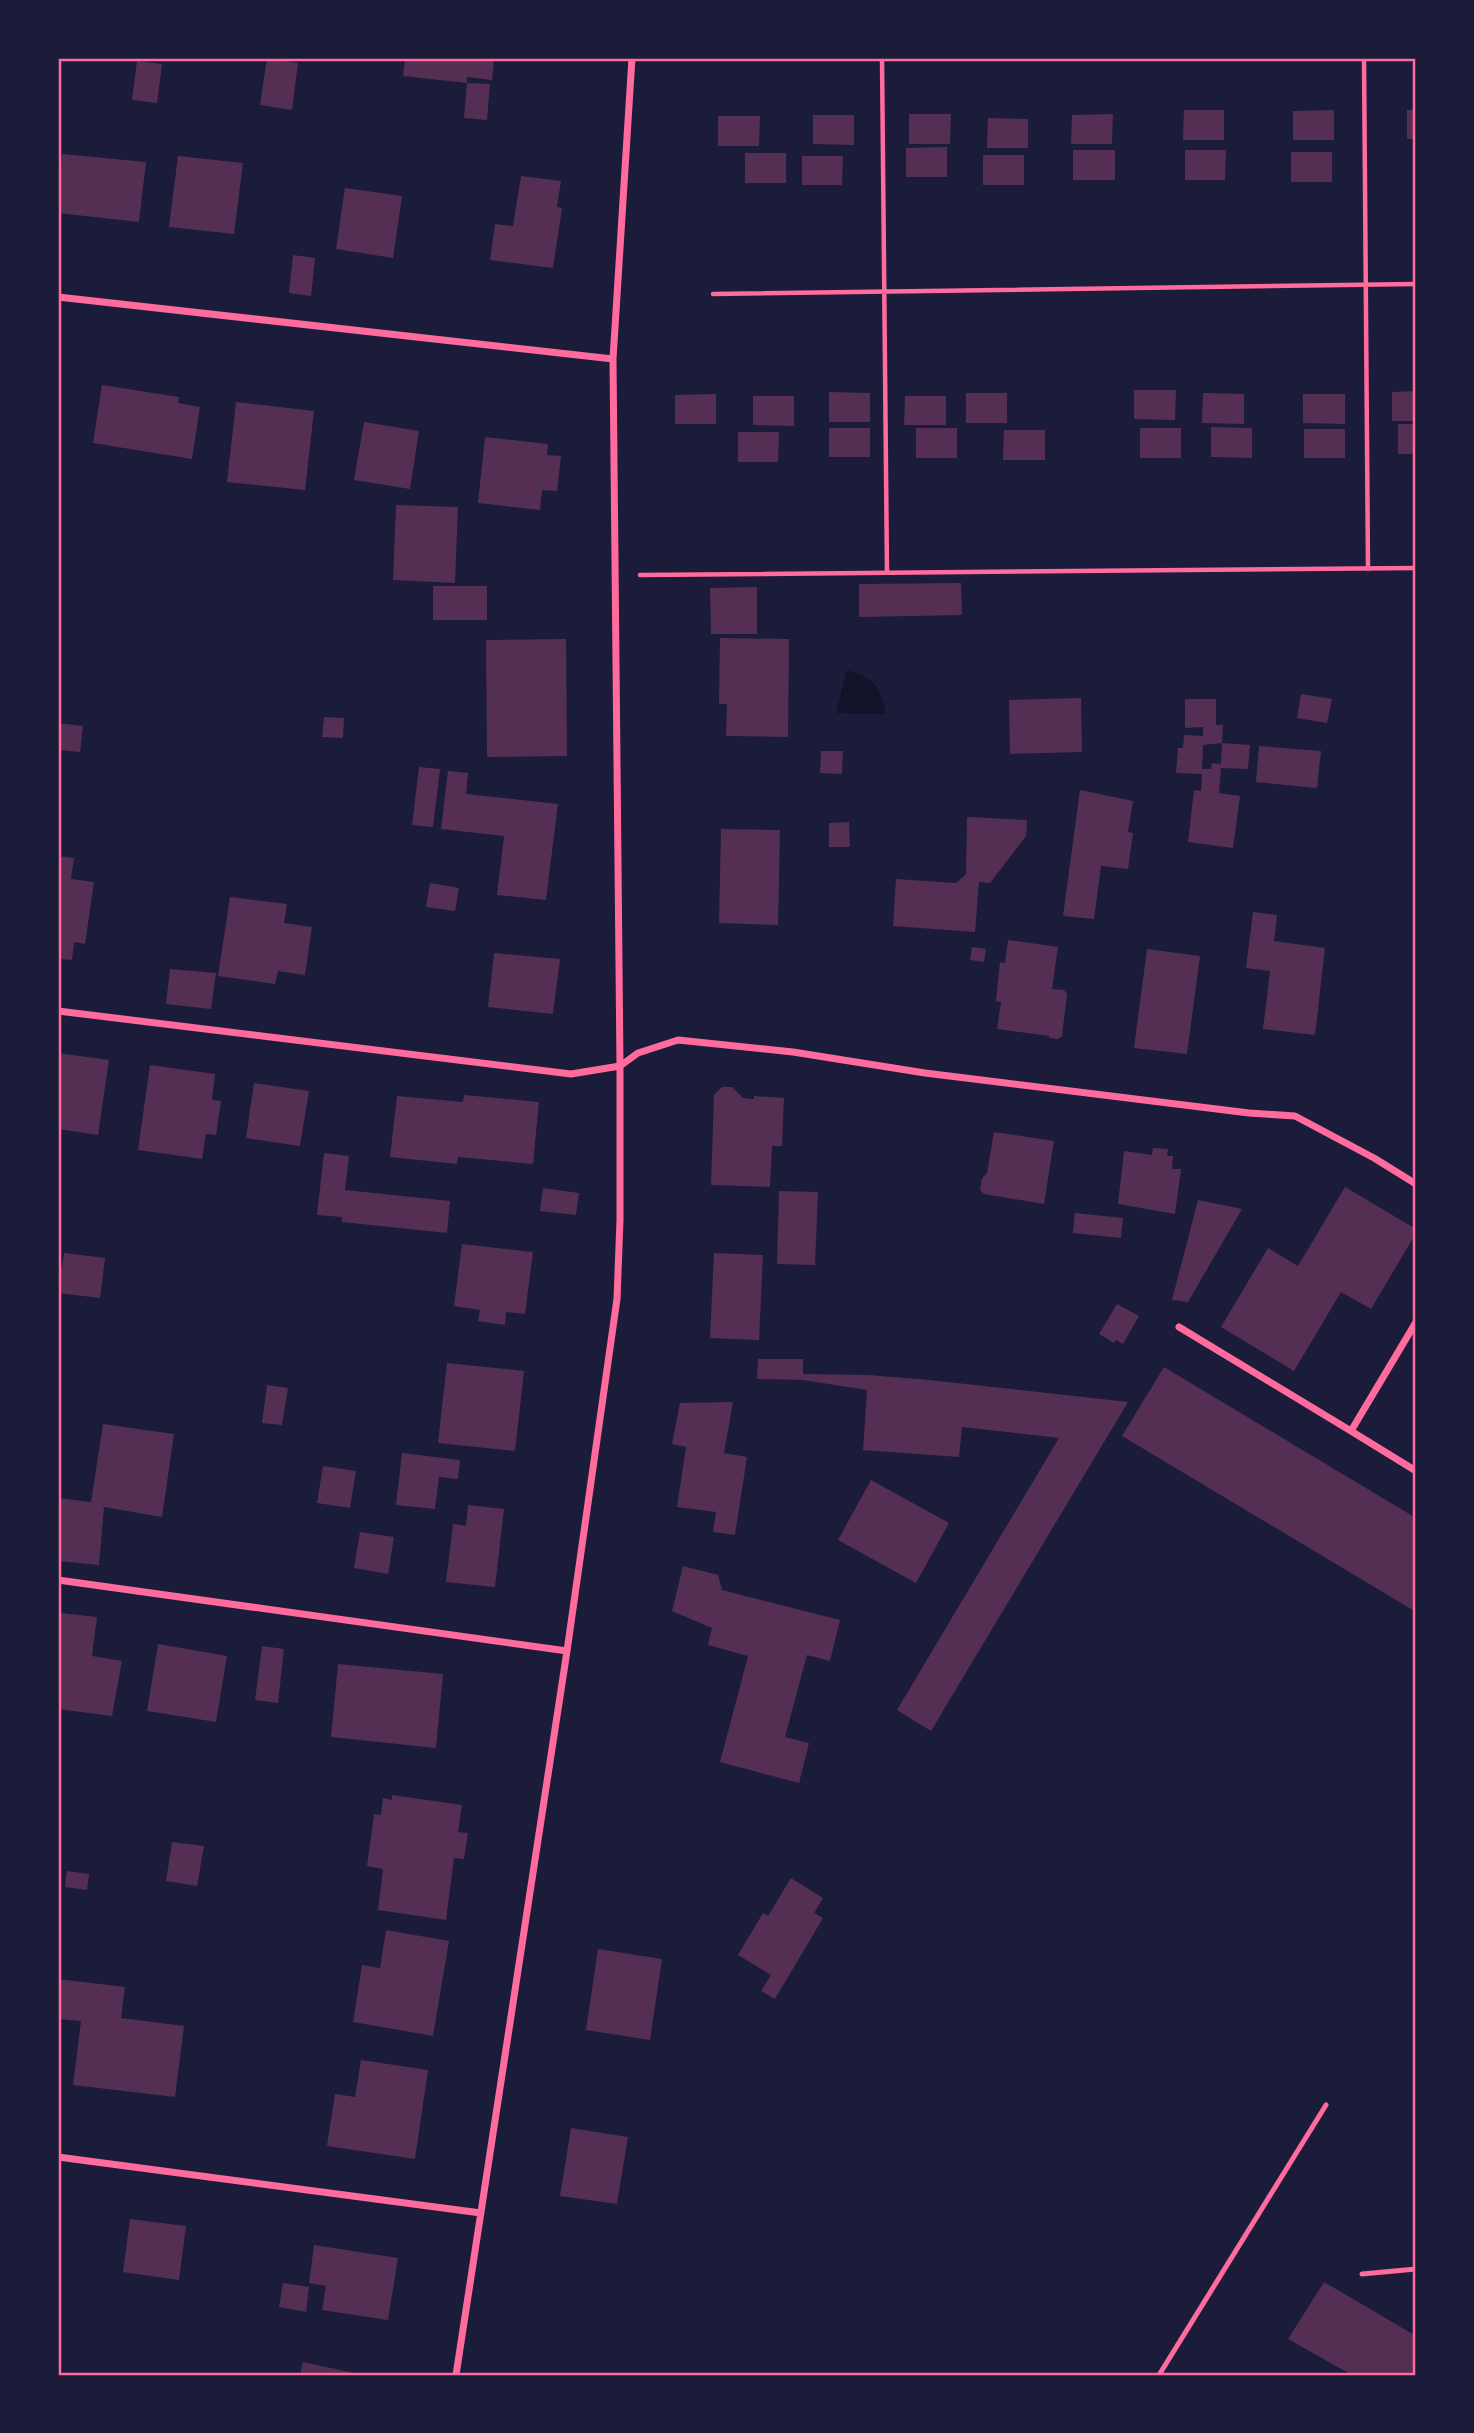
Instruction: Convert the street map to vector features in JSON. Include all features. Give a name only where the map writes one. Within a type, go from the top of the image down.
[{"type":"street","points":[[456,2375],[567,1651],[617,1299],[620,1066],[613,359],[632,58]]},
{"type":"street","points":[[58,298],[613,359]]},
{"type":"street","points":[[58,1011],[571,1074],[620,1066],[638,1053],[678,1040],[793,1052],[925,1073],[1249,1113],[1295,1116],[1416,1184]]},
{"type":"street","points":[[1351,1431],[1416,1322]]},
{"type":"street","points":[[1179,1328],[1416,1471]]},
{"type":"street","points":[[58,1580],[567,1651]]},
{"type":"street","points":[[58,2157],[481,2213]]},
{"type":"lane","points":[[1159,2375],[1326,2105]]},
{"type":"lane","points":[[1362,2274],[1416,2269]]},
{"type":"path","points":[[882,58],[887,573]]},
{"type":"path","points":[[1364,58],[1368,569]]},
{"type":"path","points":[[713,294],[1416,284]]},
{"type":"path","points":[[614,575],[1416,568]]},
{"type":"shaded area","points":[[847,670],[875,684],[886,714],[836,713]]},
{"type":"building","points":[[267,58],[298,63],[292,110],[260,105]]},
{"type":"building","points":[[405,58],[489,58],[494,60],[492,80],[467,77],[467,83],[403,76]]},
{"type":"building","points":[[137,61],[162,64],[157,103],[132,100]]},
{"type":"building","points":[[467,83],[490,84],[487,120],[464,118]]},
{"type":"building","points":[[1184,110],[1224,110],[1224,140],[1183,140]]},
{"type":"building","points":[[1334,110],[1334,140],[1293,140],[1293,111]]},
{"type":"building","points":[[1407,110],[1416,110],[1416,139],[1407,139]]},
{"type":"building","points":[[909,114],[951,114],[950,144],[909,144]]},
{"type":"building","points":[[1113,114],[1112,144],[1071,144],[1072,115]]},
{"type":"building","points":[[813,115],[854,115],[854,145],[813,144]]},
{"type":"building","points":[[718,116],[760,116],[759,146],[718,146]]},
{"type":"building","points":[[988,118],[1028,119],[1028,148],[987,148]]},
{"type":"building","points":[[947,147],[947,177],[906,177],[906,148]]},
{"type":"building","points":[[1073,150],[1115,150],[1115,180],[1073,180]]},
{"type":"building","points":[[1185,150],[1226,150],[1225,180],[1185,180]]},
{"type":"building","points":[[1291,152],[1332,152],[1332,182],[1291,182]]},
{"type":"building","points":[[745,153],[786,153],[786,183],[745,183]]},
{"type":"building","points":[[62,154],[146,162],[139,222],[58,213]]},
{"type":"building","points":[[983,155],[1024,155],[1024,185],[983,185]]},
{"type":"building","points":[[178,156],[243,163],[234,234],[169,227]]},
{"type":"building","points":[[802,156],[843,156],[842,185],[802,185]]},
{"type":"building","points":[[521,176],[561,181],[557,207],[562,208],[553,268],[490,260],[495,224],[513,226]]},
{"type":"building","points":[[345,188],[402,196],[393,258],[336,249]]},
{"type":"building","points":[[293,255],[315,258],[311,296],[289,293]]},
{"type":"building","points":[[102,385],[179,397],[178,403],[200,407],[192,459],[93,443]]},
{"type":"building","points":[[1134,390],[1176,390],[1175,420],[1134,419]]},
{"type":"building","points":[[1416,391],[1416,421],[1392,421],[1392,392]]},
{"type":"building","points":[[829,392],[870,393],[870,422],[829,422]]},
{"type":"building","points":[[966,393],[1007,393],[1007,423],[966,423]]},
{"type":"building","points":[[1203,393],[1244,394],[1244,424],[1202,423]]},
{"type":"building","points":[[716,394],[716,424],[675,424],[675,395]]},
{"type":"building","points":[[1303,394],[1345,394],[1345,424],[1303,423]]},
{"type":"building","points":[[753,396],[794,396],[794,426],[753,425]]},
{"type":"building","points":[[905,396],[946,396],[946,425],[904,425]]},
{"type":"building","points":[[236,402],[314,411],[305,490],[227,482]]},
{"type":"building","points":[[364,422],[419,431],[410,489],[354,480]]},
{"type":"building","points":[[1398,424],[1416,424],[1416,454],[1398,454]]},
{"type":"building","points":[[1211,427],[1252,428],[1252,458],[1211,457]]},
{"type":"building","points":[[829,428],[870,428],[870,457],[829,457]]},
{"type":"building","points":[[916,428],[957,428],[957,458],[916,458]]},
{"type":"building","points":[[1140,428],[1181,428],[1181,458],[1140,458]]},
{"type":"building","points":[[1304,429],[1345,429],[1345,458],[1304,458]]},
{"type":"building","points":[[1004,430],[1045,430],[1045,460],[1003,460]]},
{"type":"building","points":[[738,432],[779,432],[778,462],[738,462]]},
{"type":"building","points":[[485,437],[548,444],[547,455],[561,456],[557,491],[542,490],[540,510],[478,503]]},
{"type":"building","points":[[396,505],[458,507],[455,583],[393,580]]},
{"type":"building","points":[[961,583],[962,615],[859,617],[859,584]]},
{"type":"building","points":[[433,586],[487,586],[487,620],[433,620]]},
{"type":"building","points":[[757,587],[757,634],[711,634],[710,588]]},
{"type":"building","points":[[720,638],[789,639],[788,737],[726,736],[727,704],[719,704]]},
{"type":"building","points":[[566,639],[567,756],[487,757],[486,640]]},
{"type":"building","points":[[1301,694],[1332,699],[1327,723],[1297,718]]},
{"type":"building","points":[[1081,698],[1082,752],[1010,754],[1009,700]]},
{"type":"building","points":[[1185,699],[1216,699],[1216,725],[1223,725],[1222,743],[1250,745],[1248,769],[1221,768],[1219,793],[1240,796],[1233,848],[1188,842],[1194,790],[1201,791],[1202,774],[1176,773],[1178,748],[1183,748],[1184,735],[1203,736],[1203,727],[1185,728]],"holes":[[[1222,743],[1221,764],[1212,763],[1211,769],[1202,769],[1203,745]]]},
{"type":"building","points":[[324,717],[344,718],[343,738],[322,737]]},
{"type":"building","points":[[58,723],[83,726],[80,752],[58,750]]},
{"type":"building","points":[[1259,746],[1321,751],[1317,788],[1256,782]]},
{"type":"building","points":[[821,751],[843,751],[842,774],[820,773]]},
{"type":"building","points":[[419,767],[440,769],[433,827],[412,825]]},
{"type":"building","points":[[448,771],[468,773],[466,794],[558,804],[546,900],[497,895],[504,836],[441,829]]},
{"type":"building","points":[[1080,790],[1133,801],[1128,832],[1133,833],[1128,869],[1101,866],[1094,919],[1063,916]]},
{"type":"building","points":[[967,817],[1027,820],[1026,836],[990,883],[979,882],[975,932],[893,926],[896,879],[956,883],[966,874]]},
{"type":"building","points":[[849,822],[850,847],[829,847],[829,823]]},
{"type":"building","points":[[721,829],[780,830],[778,925],[719,923]]},
{"type":"building","points":[[58,856],[74,858],[71,879],[94,882],[85,944],[74,942],[72,960],[58,959]]},
{"type":"building","points":[[430,883],[459,888],[455,911],[426,907]]},
{"type":"building","points":[[230,897],[287,904],[284,923],[312,927],[305,975],[278,971],[275,984],[218,976]]},
{"type":"building","points":[[1253,912],[1277,915],[1274,941],[1325,948],[1315,1035],[1263,1029],[1270,971],[1246,968]]},
{"type":"building","points":[[1008,940],[1058,947],[1052,989],[1064,990],[1067,994],[1062,1036],[1058,1039],[997,1029],[1001,1002],[996,1001],[1000,962],[1005,963]]},
{"type":"building","points":[[972,947],[986,949],[984,962],[970,960]]},
{"type":"building","points":[[1147,949],[1200,956],[1187,1054],[1134,1048]]},
{"type":"building","points":[[494,953],[560,959],[553,1014],[488,1007]]},
{"type":"building","points":[[170,969],[216,973],[211,1009],[166,1004]]},
{"type":"building","points":[[58,1053],[109,1060],[98,1135],[58,1129]]},
{"type":"building","points":[[150,1065],[215,1074],[212,1100],[221,1101],[216,1135],[206,1134],[202,1159],[138,1150]]},
{"type":"building","points":[[254,1083],[309,1091],[300,1146],[246,1138]]},
{"type":"building","points":[[722,1087],[732,1087],[743,1098],[784,1098],[782,1146],[772,1146],[770,1187],[711,1185],[714,1095]]},
{"type":"building","points":[[464,1095],[539,1102],[533,1164],[458,1157],[457,1164],[390,1157],[397,1096],[463,1102]]},
{"type":"building","points":[[994,1132],[1054,1141],[1044,1204],[984,1194],[980,1190],[982,1178],[987,1173]]},
{"type":"building","points":[[1153,1148],[1168,1149],[1167,1156],[1173,1156],[1172,1169],[1181,1169],[1175,1214],[1118,1204],[1124,1151],[1152,1155]]},
{"type":"building","points":[[324,1153],[349,1156],[345,1190],[450,1201],[447,1233],[342,1222],[342,1217],[317,1215]]},
{"type":"building","points":[[1345,1187],[1416,1229],[1416,1233],[1371,1309],[1341,1292],[1294,1371],[1221,1327],[1268,1248],[1298,1266]]},
{"type":"building","points":[[543,1188],[579,1193],[576,1215],[540,1211]]},
{"type":"building","points":[[779,1191],[818,1192],[815,1265],[777,1264]]},
{"type":"building","points":[[1198,1200],[1242,1209],[1188,1302],[1172,1300]]},
{"type":"building","points":[[1075,1213],[1123,1218],[1121,1238],[1073,1233]]},
{"type":"building","points":[[462,1244],[533,1252],[525,1314],[506,1312],[505,1325],[478,1321],[480,1310],[454,1306]]},
{"type":"building","points":[[64,1253],[105,1258],[100,1298],[58,1293],[58,1266],[62,1267]]},
{"type":"building","points":[[714,1253],[763,1255],[759,1340],[710,1338]]},
{"type":"building","points":[[1117,1304],[1139,1316],[1123,1344],[1116,1340],[1114,1343],[1099,1334]]},
{"type":"building","points":[[758,1359],[803,1359],[803,1374],[929,1380],[1128,1402],[931,1731],[897,1710],[1059,1438],[962,1427],[959,1457],[863,1450],[867,1390],[803,1380],[757,1379]]},
{"type":"building","points":[[447,1363],[524,1371],[515,1451],[438,1443]]},
{"type":"building","points":[[1164,1367],[1416,1518],[1416,1612],[1122,1436]]},
{"type":"building","points":[[267,1385],[288,1388],[282,1425],[262,1423]]},
{"type":"building","points":[[733,1402],[724,1453],[747,1457],[735,1535],[713,1532],[716,1512],[677,1507],[686,1447],[672,1444],[680,1403]]},
{"type":"building","points":[[103,1424],[174,1434],[162,1517],[104,1507],[99,1565],[58,1561],[58,1498],[91,1502]]},
{"type":"building","points":[[402,1453],[460,1460],[458,1479],[439,1477],[435,1509],[396,1505]]},
{"type":"building","points":[[323,1466],[356,1471],[350,1508],[317,1503]]},
{"type":"building","points":[[871,1480],[949,1523],[916,1583],[838,1540]]},
{"type":"building","points":[[468,1505],[504,1509],[495,1587],[446,1582],[453,1524],[466,1526]]},
{"type":"building","points":[[360,1532],[394,1537],[388,1574],[354,1568]]},
{"type":"building","points":[[683,1566],[718,1575],[722,1590],[840,1620],[830,1661],[807,1655],[785,1737],[809,1743],[799,1783],[720,1762],[748,1656],[708,1645],[712,1628],[672,1611]]},
{"type":"building","points":[[61,1613],[97,1617],[92,1656],[122,1661],[112,1716],[58,1709],[58,1633]]},
{"type":"building","points":[[158,1644],[227,1656],[216,1722],[147,1711]]},
{"type":"building","points":[[262,1646],[284,1649],[278,1703],[255,1700]]},
{"type":"building","points":[[338,1664],[443,1674],[436,1748],[331,1737]]},
{"type":"building","points":[[392,1795],[462,1805],[458,1832],[468,1833],[464,1859],[454,1858],[446,1920],[378,1910],[383,1869],[367,1866],[374,1814],[381,1815],[383,1798],[392,1800]]},
{"type":"building","points":[[172,1842],[204,1846],[197,1886],[166,1881]]},
{"type":"building","points":[[67,1871],[89,1874],[87,1890],[65,1887]]},
{"type":"building","points":[[791,1878],[823,1898],[814,1913],[823,1918],[775,1999],[761,1991],[771,1975],[738,1955],[763,1913],[768,1916]]},
{"type":"building","points":[[386,1930],[449,1941],[433,2036],[353,2022],[362,1965],[380,1968]]},
{"type":"building","points":[[598,1949],[662,1959],[650,2040],[586,2030]]},
{"type":"building","points":[[58,1979],[125,1987],[121,2018],[184,2026],[175,2097],[73,2085],[81,2021],[58,2019]]},
{"type":"building","points":[[361,2060],[428,2070],[415,2159],[327,2146],[335,2094],[355,2097]]},
{"type":"building","points":[[571,2128],[628,2137],[617,2204],[560,2196]]},
{"type":"building","points":[[130,2219],[186,2226],[179,2280],[123,2272]]},
{"type":"building","points":[[314,2245],[398,2258],[388,2320],[322,2310],[326,2286],[309,2283]]},
{"type":"building","points":[[1324,2282],[1416,2336],[1416,2375],[1352,2375],[1288,2339]]},
{"type":"building","points":[[283,2283],[309,2287],[306,2312],[279,2307]]},
{"type":"building","points":[[303,2362],[358,2374],[358,2375],[300,2375]]}]
